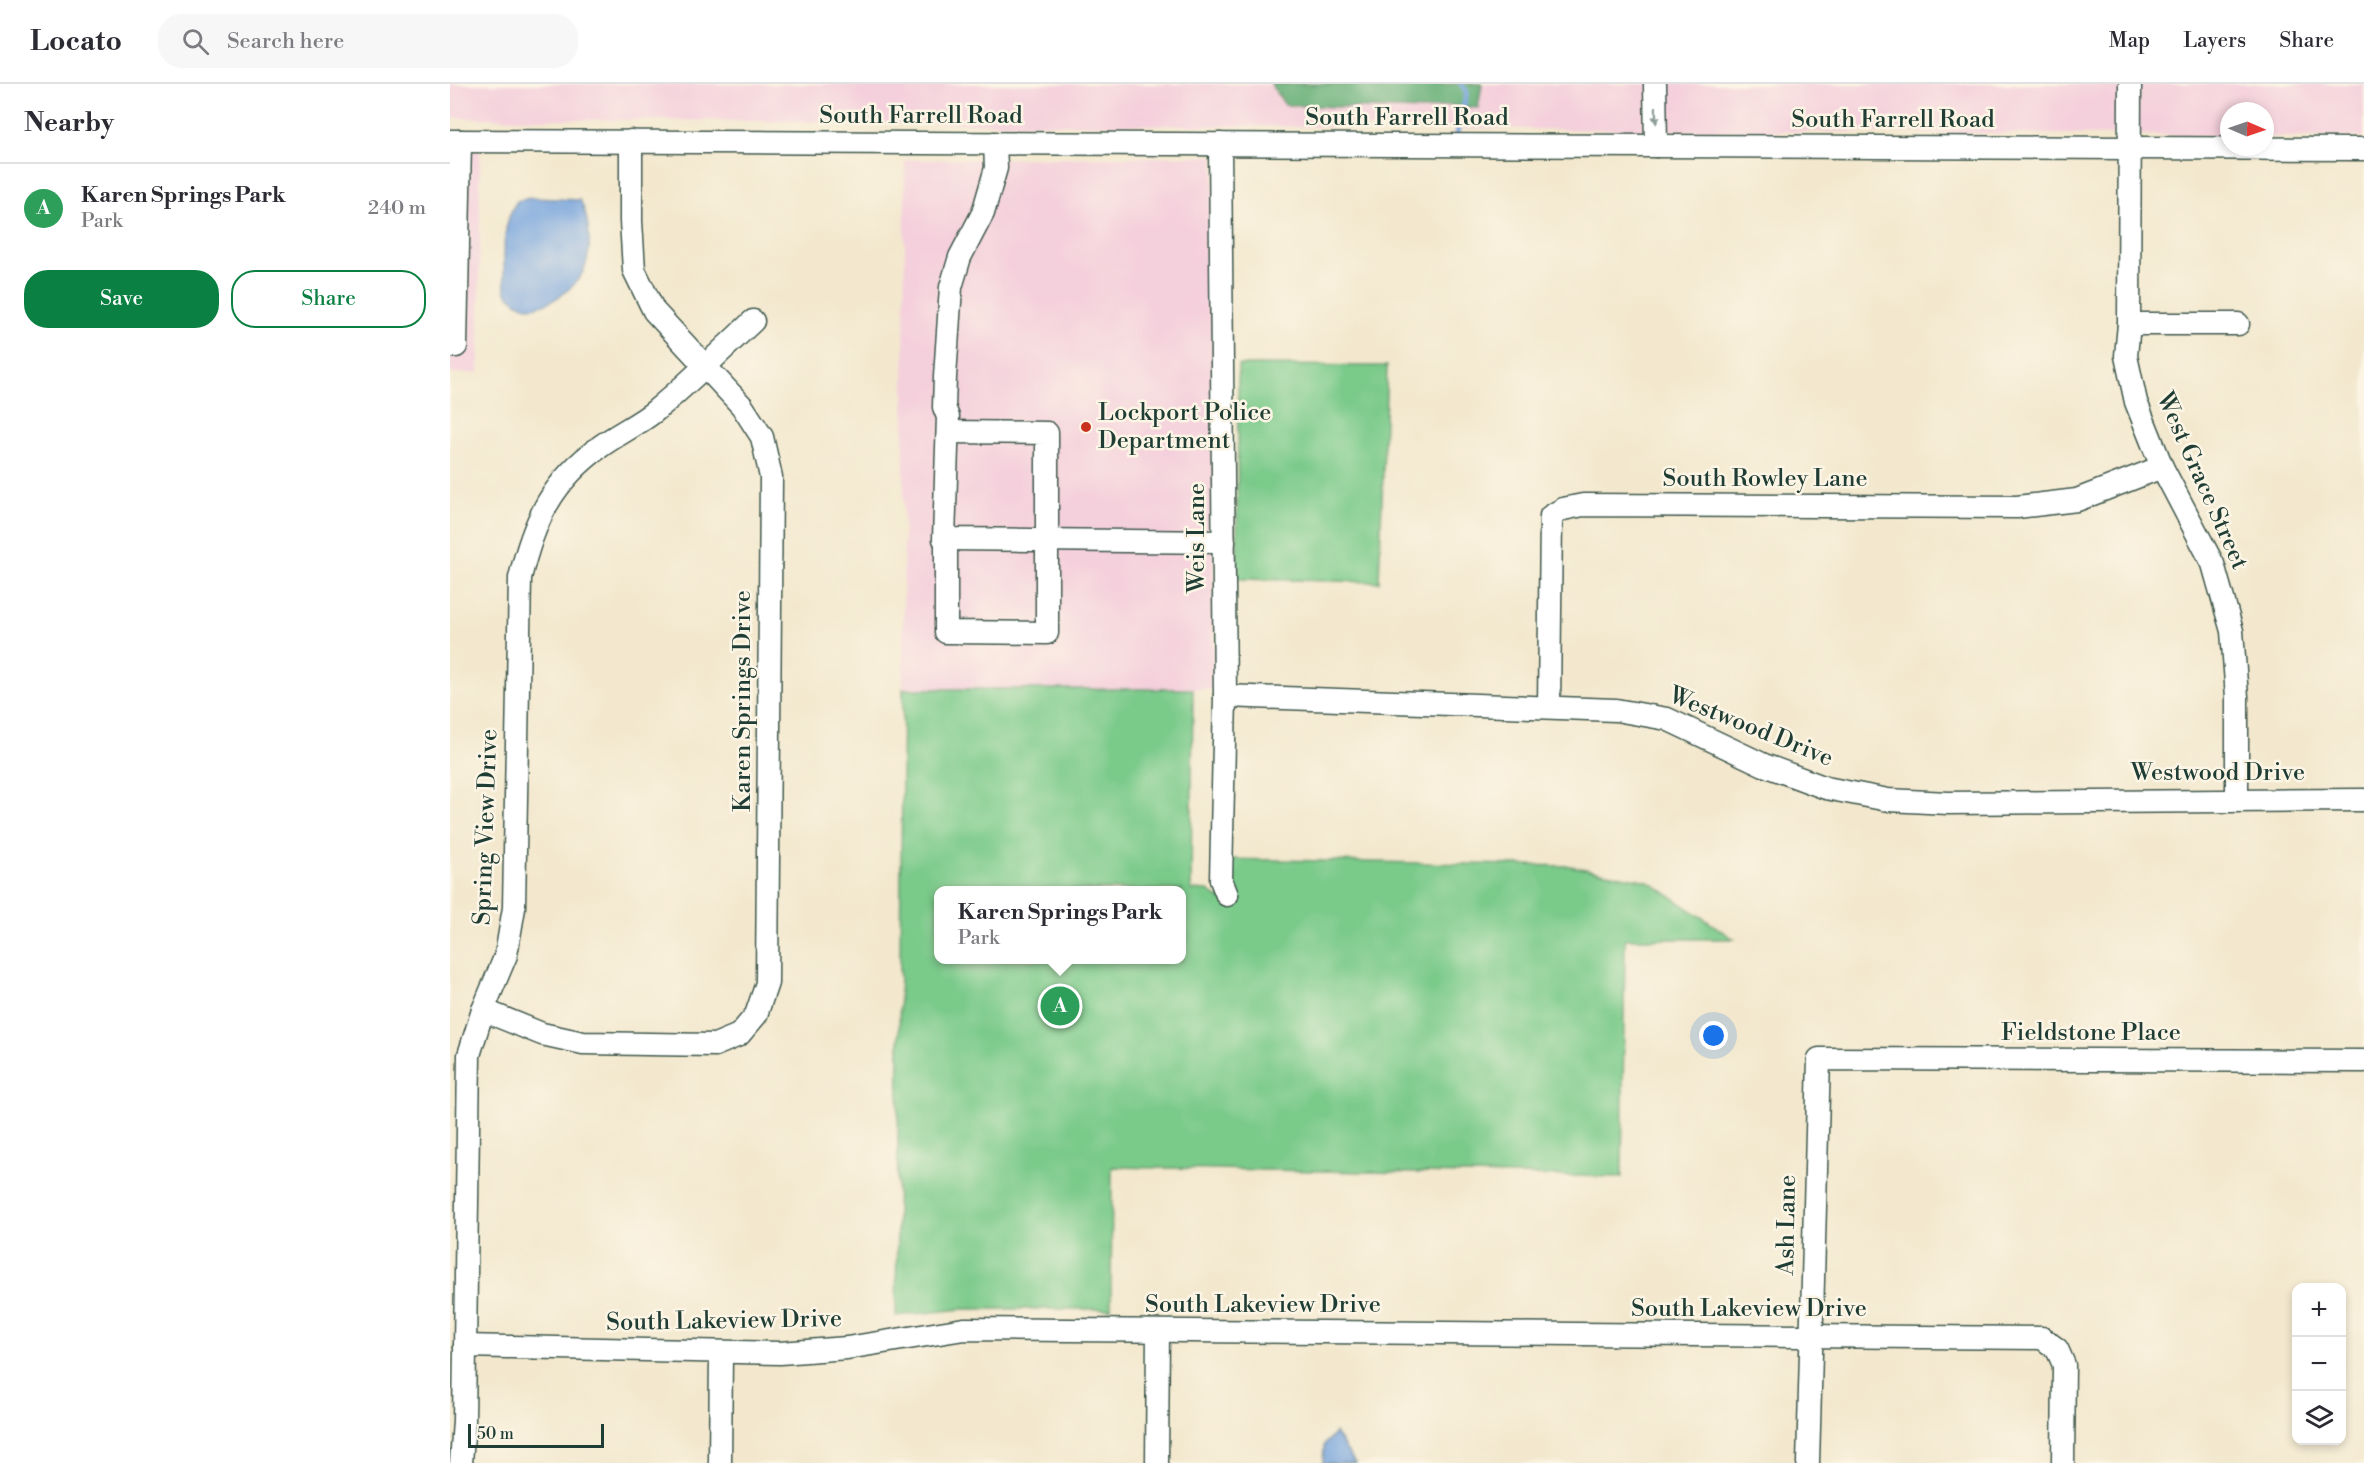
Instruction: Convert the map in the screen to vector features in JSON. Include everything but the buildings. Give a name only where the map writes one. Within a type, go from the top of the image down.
[{"type":"street","points":[[1655,84],[1656,146]]},
{"type":"street","name":"West Grace Street","points":[[2130,84],[2129,324],[2126,356],[2130,381],[2147,432],[2213,564],[2232,631],[2237,697],[2237,799]]},
{"type":"street","points":[[450,346],[456,346],[455,141]]},
{"type":"street","name":"South Farrell Road","points":[[455,141],[2364,149]]},
{"type":"street","name":"Karen Springs Drive","points":[[483,1010],[542,1034],[583,1043],[715,1045],[739,1035],[756,1015],[767,983],[771,477],[762,437],[742,406],[706,364],[654,311],[634,270],[631,221],[631,141]]},
{"type":"street","points":[[948,424],[1047,433],[1047,633],[946,632],[948,424],[945,407],[951,287],[960,256],[983,213],[996,168],[995,143]]},
{"type":"street","name":"Weis Lane","points":[[1220,144],[1225,696],[1221,880],[1227,894]]},
{"type":"street","name":"Spring View Drive","points":[[461,1463],[465,1346],[467,1096],[470,1055],[483,1010],[506,955],[514,908],[520,578],[530,537],[548,499],[570,472],[600,446],[654,411],[753,321]]},
{"type":"street","points":[[2129,324],[2238,324]]},
{"type":"street","name":"South Rowley Lane","points":[[1549,706],[1551,516],[1563,509],[1583,505],[2017,507],[2077,500],[2163,466]]},
{"type":"street","points":[[946,539],[1224,542]]},
{"type":"street","name":"Westwood Drive","points":[[1225,696],[1616,710],[1667,719],[1764,765],[1826,788],[1888,800],[1948,803],[2237,799],[2364,800]]},
{"type":"street","name":"Fieldstone Place","points":[[1819,1059],[2364,1061]]},
{"type":"street","name":"Ash Lane","points":[[1808,1463],[1819,1059]]},
{"type":"street","name":"South Lakeview Drive","points":[[465,1346],[780,1353],[847,1348],[964,1329],[2042,1338],[2057,1349],[2064,1365],[2063,1463]]},
{"type":"street","points":[[1157,1463],[1158,1331]]},
{"type":"street","points":[[720,1463],[722,1353]]},
{"type":"shaded area","points":[[450,84],[2364,84],[2364,137],[2274,137],[2274,102],[2220,102],[2220,136],[450,118]]},
{"type":"shaded area","points":[[450,151],[480,151],[479,373],[450,373]]},
{"type":"shaded area","points":[[1214,156],[1214,689],[903,689],[905,160]]},
{"type":"green space","points":[[1271,84],[1482,84],[1478,108],[1449,105],[1425,110],[1285,105]]},
{"type":"green space","points":[[1238,365],[1387,366],[1379,582],[1237,579]]},
{"type":"green space","points":[[903,689],[1193,689],[1191,890],[1208,891],[1221,900],[1222,859],[1570,866],[1648,881],[1734,939],[1625,939],[1622,1177],[1112,1167],[1111,1309],[962,1309],[896,1316]]},
{"type":"water","points":[[531,198],[580,200],[586,215],[589,240],[588,257],[578,280],[555,299],[528,307],[518,303],[505,291],[504,257],[505,233],[512,211],[517,201]]},
{"type":"water","points":[[1335,1433],[1355,1463],[1323,1463],[1324,1445]]},
{"type":"waterway","points":[[1456,137],[1467,92],[1461,84]]},
{"type":"place","name":"Lockport Police Department","points":[[1086,427]]},
{"type":"place","name":"Karen Springs Park","points":[[1060,1006]]}]
